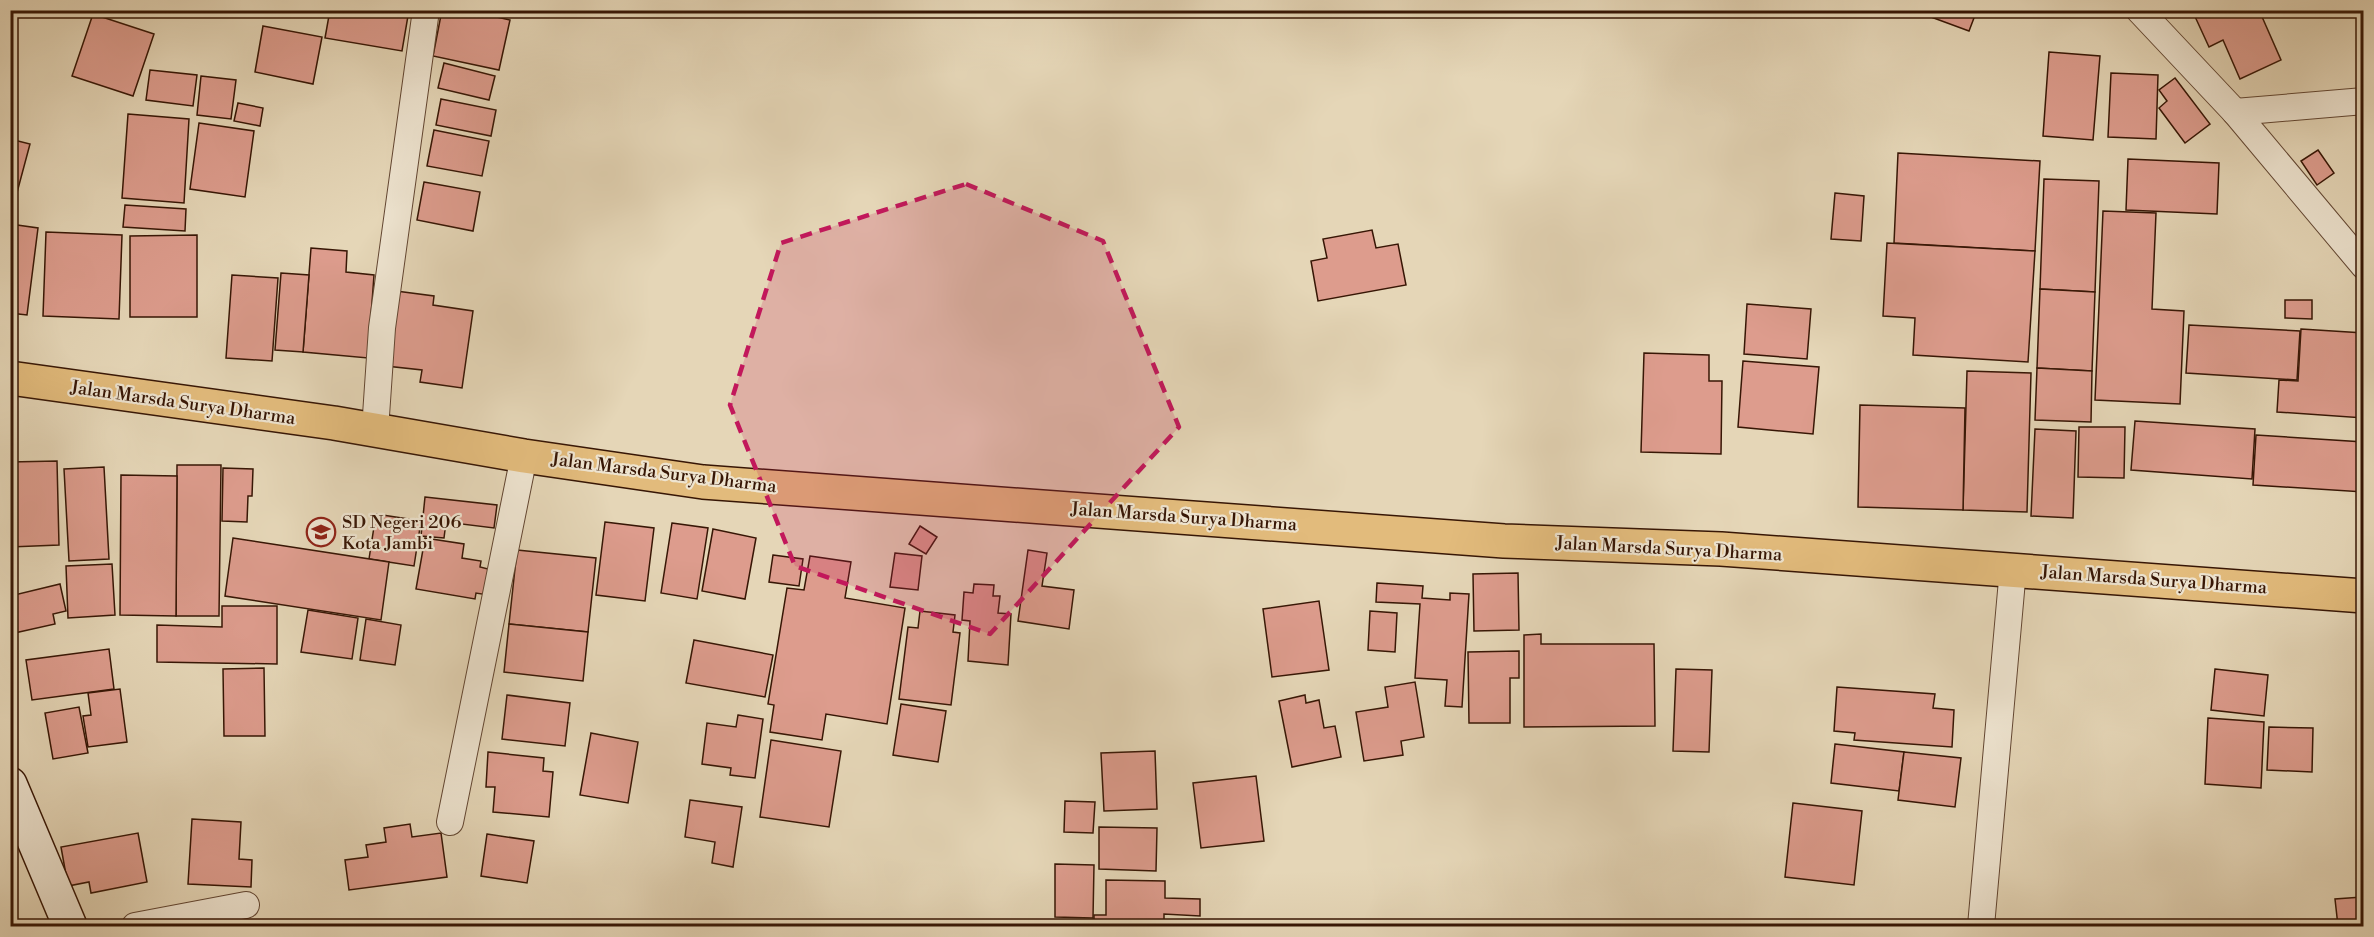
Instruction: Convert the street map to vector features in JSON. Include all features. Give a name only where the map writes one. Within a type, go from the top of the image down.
[{"type":"highway","name":"Jalan Marsda Surya Dharma","points":[[10,378],[375,430],[524,456],[703,482],[1504,541],[1721,549],[2364,596]]},
{"type":"street","points":[[375,430],[382,328],[426,10]]},
{"type":"street","points":[[2139,10],[2235,112],[2364,266]]},
{"type":"street","points":[[2235,112],[2364,101]]},
{"type":"street","points":[[450,822],[524,456]]},
{"type":"street","points":[[1980,927],[2013,569]]},
{"type":"street","points":[[10,784],[20,830],[70,927]]},
{"type":"street","points":[[135,927],[246,905]]},
{"type":"highlighted area","points":[[966,184],[1103,241],[1179,427],[990,634],[795,566],[730,405],[781,243]]},
{"type":"building","points":[[330,10],[409,10],[402,51],[325,38]]},
{"type":"building","points":[[442,10],[466,10],[510,20],[499,70],[433,56]]},
{"type":"building","points":[[1912,10],[1977,10],[1969,31]]},
{"type":"building","points":[[2192,10],[2259,10],[2281,60],[2240,79],[2223,40],[2209,47]]},
{"type":"building","points":[[93,14],[154,34],[133,96],[72,76]]},
{"type":"building","points":[[263,26],[322,37],[313,84],[255,72]]},
{"type":"building","points":[[2049,52],[2100,56],[2093,140],[2043,136]]},
{"type":"building","points":[[444,63],[495,76],[489,100],[438,88]]},
{"type":"building","points":[[150,70],[197,75],[193,106],[146,100]]},
{"type":"building","points":[[2111,73],[2158,75],[2156,139],[2108,137]]},
{"type":"building","points":[[201,76],[236,80],[231,119],[197,115]]},
{"type":"building","points":[[2175,78],[2210,124],[2185,143],[2159,108],[2167,101],[2159,90]]},
{"type":"building","points":[[441,99],[496,110],[491,136],[436,125]]},
{"type":"building","points":[[238,103],[263,108],[260,126],[234,121]]},
{"type":"building","points":[[128,114],[189,119],[184,203],[122,198]]},
{"type":"building","points":[[199,123],[254,131],[245,197],[190,189]]},
{"type":"building","points":[[434,130],[489,141],[482,176],[427,166]]},
{"type":"building","points":[[10,139],[30,144],[11,215],[10,215]]},
{"type":"building","points":[[2318,150],[2334,173],[2317,185],[2301,161]]},
{"type":"building","points":[[1898,153],[2040,161],[2035,251],[1894,243]]},
{"type":"building","points":[[2128,159],[2219,163],[2217,214],[2126,210]]},
{"type":"building","points":[[2044,179],[2099,181],[2095,292],[2040,289]]},
{"type":"building","points":[[424,182],[480,192],[473,231],[417,220]]},
{"type":"building","points":[[1835,193],[1864,196],[1861,241],[1831,239]]},
{"type":"building","points":[[125,205],[186,209],[185,231],[123,227]]},
{"type":"building","points":[[2103,211],[2156,213],[2152,309],[2184,311],[2180,404],[2095,400]]},
{"type":"building","points":[[10,224],[38,228],[27,315],[10,313]]},
{"type":"building","points":[[1372,230],[1376,248],[1398,244],[1406,285],[1318,301],[1311,261],[1327,258],[1323,239]]},
{"type":"building","points":[[46,232],[122,235],[119,319],[43,316]]},
{"type":"building","points":[[197,235],[197,317],[130,317],[130,236]]},
{"type":"building","points":[[1887,243],[2035,251],[2028,362],[1913,355],[1915,318],[1883,316]]},
{"type":"building","points":[[311,248],[347,251],[346,272],[374,275],[368,358],[303,352]]},
{"type":"building","points":[[281,273],[309,275],[303,352],[275,350]]},
{"type":"building","points":[[232,275],[278,278],[272,361],[226,358]]},
{"type":"building","points":[[2040,289],[2095,292],[2092,371],[2037,368]]},
{"type":"building","points":[[396,291],[434,296],[433,305],[473,311],[462,388],[420,382],[422,370],[386,366]]},
{"type":"building","points":[[2285,300],[2312,300],[2312,319],[2285,318]]},
{"type":"building","points":[[1747,304],[1811,309],[1807,359],[1744,354]]},
{"type":"building","points":[[2189,325],[2300,331],[2297,380],[2186,373]]},
{"type":"building","points":[[2301,329],[2364,333],[2364,418],[2277,412],[2279,380],[2298,381]]},
{"type":"building","points":[[1644,353],[1709,355],[1709,381],[1722,381],[1721,454],[1641,452]]},
{"type":"building","points":[[1743,361],[1819,367],[1813,434],[1738,427]]},
{"type":"building","points":[[2037,368],[2092,371],[2091,422],[2035,420]]},
{"type":"building","points":[[1967,371],[2031,373],[2027,512],[1963,510]]},
{"type":"building","points":[[1860,405],[1965,408],[1963,510],[1858,507]]},
{"type":"building","points":[[2135,421],[2255,429],[2252,479],[2131,470]]},
{"type":"building","points":[[2079,427],[2125,427],[2124,478],[2078,477]]},
{"type":"building","points":[[2035,429],[2076,431],[2073,518],[2031,516]]},
{"type":"building","points":[[2256,435],[2364,442],[2364,492],[2253,485]]},
{"type":"building","points":[[57,461],[59,545],[10,547],[10,462]]},
{"type":"building","points":[[177,465],[221,465],[219,616],[176,616]]},
{"type":"building","points":[[104,467],[109,559],[69,561],[64,469]]},
{"type":"building","points":[[223,468],[253,469],[252,496],[248,496],[247,522],[222,521]]},
{"type":"building","points":[[121,475],[177,476],[176,616],[120,615]]},
{"type":"building","points":[[425,497],[497,505],[494,528],[446,522],[444,538],[421,536]]},
{"type":"building","points":[[376,514],[421,521],[414,566],[369,559]]},
{"type":"building","points":[[605,522],[654,528],[645,601],[596,595]]},
{"type":"building","points":[[672,523],[708,528],[697,599],[661,593]]},
{"type":"building","points":[[920,526],[937,537],[926,554],[909,544]]},
{"type":"building","points":[[713,529],[756,538],[745,599],[702,591]]},
{"type":"building","points":[[233,538],[389,562],[381,620],[225,596]]},
{"type":"building","points":[[425,538],[464,544],[462,558],[481,561],[480,567],[492,570],[488,595],[476,593],[475,599],[416,589]]},
{"type":"building","points":[[517,550],[596,558],[588,632],[509,624]]},
{"type":"building","points":[[1028,550],[1047,553],[1042,586],[1074,590],[1069,629],[1018,621]]},
{"type":"building","points":[[895,553],[922,556],[918,590],[890,587]]},
{"type":"building","points":[[773,555],[803,559],[799,586],[769,582]]},
{"type":"building","points":[[810,556],[851,562],[845,598],[905,608],[887,724],[826,714],[822,740],[770,732],[774,705],[768,704],[787,588],[804,590]]},
{"type":"building","points":[[112,564],[115,615],[68,618],[66,566]]},
{"type":"building","points":[[1518,573],[1519,630],[1474,631],[1473,574]]},
{"type":"building","points":[[1377,583],[1423,586],[1422,598],[1450,600],[1450,593],[1469,594],[1462,707],[1445,706],[1447,680],[1415,678],[1420,604],[1376,602]]},
{"type":"building","points":[[60,584],[66,611],[53,614],[55,624],[10,634],[10,596]]},
{"type":"building","points":[[974,584],[994,585],[993,596],[1000,596],[998,613],[1011,614],[1008,665],[968,661],[970,621],[962,620],[964,592],[973,593]]},
{"type":"building","points":[[1319,601],[1329,670],[1272,677],[1263,609]]},
{"type":"building","points":[[222,606],[277,606],[277,664],[157,662],[157,625],[222,627]]},
{"type":"building","points":[[308,610],[358,618],[352,659],[301,652]]},
{"type":"building","points":[[920,611],[955,615],[953,632],[960,633],[951,705],[899,699],[908,627],[918,628]]},
{"type":"building","points":[[1370,611],[1397,613],[1395,652],[1368,650]]},
{"type":"building","points":[[366,619],[401,625],[395,665],[360,660]]},
{"type":"building","points":[[509,624],[588,632],[583,681],[504,672]]},
{"type":"building","points":[[1541,634],[1541,644],[1654,644],[1655,726],[1524,727],[1524,635]]},
{"type":"building","points":[[694,640],[773,655],[765,697],[686,683]]},
{"type":"building","points":[[109,649],[114,689],[32,700],[26,660]]},
{"type":"building","points":[[1519,651],[1519,678],[1510,678],[1510,723],[1469,723],[1468,652]]},
{"type":"building","points":[[264,668],[265,736],[224,736],[223,669]]},
{"type":"building","points":[[1676,669],[1712,670],[1709,752],[1673,751]]},
{"type":"building","points":[[2215,669],[2268,675],[2264,716],[2211,710]]},
{"type":"building","points":[[1415,682],[1424,737],[1401,741],[1403,755],[1364,761],[1356,712],[1388,707],[1385,687]]},
{"type":"building","points":[[1837,687],[1935,694],[1933,708],[1954,710],[1952,747],[1854,740],[1855,733],[1834,731]]},
{"type":"building","points":[[120,689],[127,742],[88,747],[83,716],[91,715],[88,693]]},
{"type":"building","points":[[507,695],[570,703],[565,746],[502,739]]},
{"type":"building","points":[[1305,695],[1306,703],[1319,700],[1324,728],[1335,726],[1341,757],[1292,767],[1279,701]]},
{"type":"building","points":[[901,704],[946,711],[938,762],[893,755]]},
{"type":"building","points":[[79,707],[88,753],[53,759],[45,713]]},
{"type":"building","points":[[738,715],[763,719],[755,778],[730,775],[731,768],[702,764],[707,723],[736,727]]},
{"type":"building","points":[[2208,718],[2264,722],[2261,788],[2205,784]]},
{"type":"building","points":[[2269,727],[2313,728],[2312,772],[2267,770]]},
{"type":"building","points":[[591,733],[638,742],[628,803],[580,795]]},
{"type":"building","points":[[771,740],[841,751],[829,827],[760,817]]},
{"type":"building","points":[[1835,744],[1904,752],[1899,791],[1831,783]]},
{"type":"building","points":[[1155,751],[1157,809],[1104,811],[1101,753]]},
{"type":"building","points":[[488,752],[544,758],[543,771],[553,772],[549,817],[493,812],[495,787],[486,787]]},
{"type":"building","points":[[1904,752],[1961,758],[1955,807],[1898,800]]},
{"type":"building","points":[[1256,776],[1264,841],[1201,848],[1193,783]]},
{"type":"building","points":[[690,800],[742,807],[733,867],[712,863],[715,842],[685,837]]},
{"type":"building","points":[[1065,801],[1095,802],[1093,833],[1064,832]]},
{"type":"building","points":[[1793,803],[1862,811],[1854,885],[1785,877]]},
{"type":"building","points":[[192,819],[241,822],[239,859],[252,860],[251,887],[188,884]]},
{"type":"building","points":[[410,824],[412,837],[441,833],[447,877],[349,890],[345,860],[368,857],[366,845],[386,842],[384,828]]},
{"type":"building","points":[[1099,827],[1157,828],[1156,871],[1099,869]]},
{"type":"building","points":[[138,833],[147,882],[91,893],[89,882],[68,886],[61,847]]},
{"type":"building","points":[[487,834],[534,841],[527,883],[481,876]]},
{"type":"building","points":[[1055,864],[1094,865],[1093,918],[1055,917]]},
{"type":"building","points":[[1106,880],[1165,881],[1165,898],[1200,899],[1200,916],[1164,914],[1164,923],[1113,922],[1113,926],[1094,926],[1094,915],[1106,915]]},
{"type":"building","points":[[2362,897],[2364,926],[2338,926],[2335,899]]},
{"type":"building","points":[[272,921],[273,926],[234,926],[234,924]]},
{"type":"place","name":"SD Negeri 206 Kota Jambi","points":[[321,532]]}]
